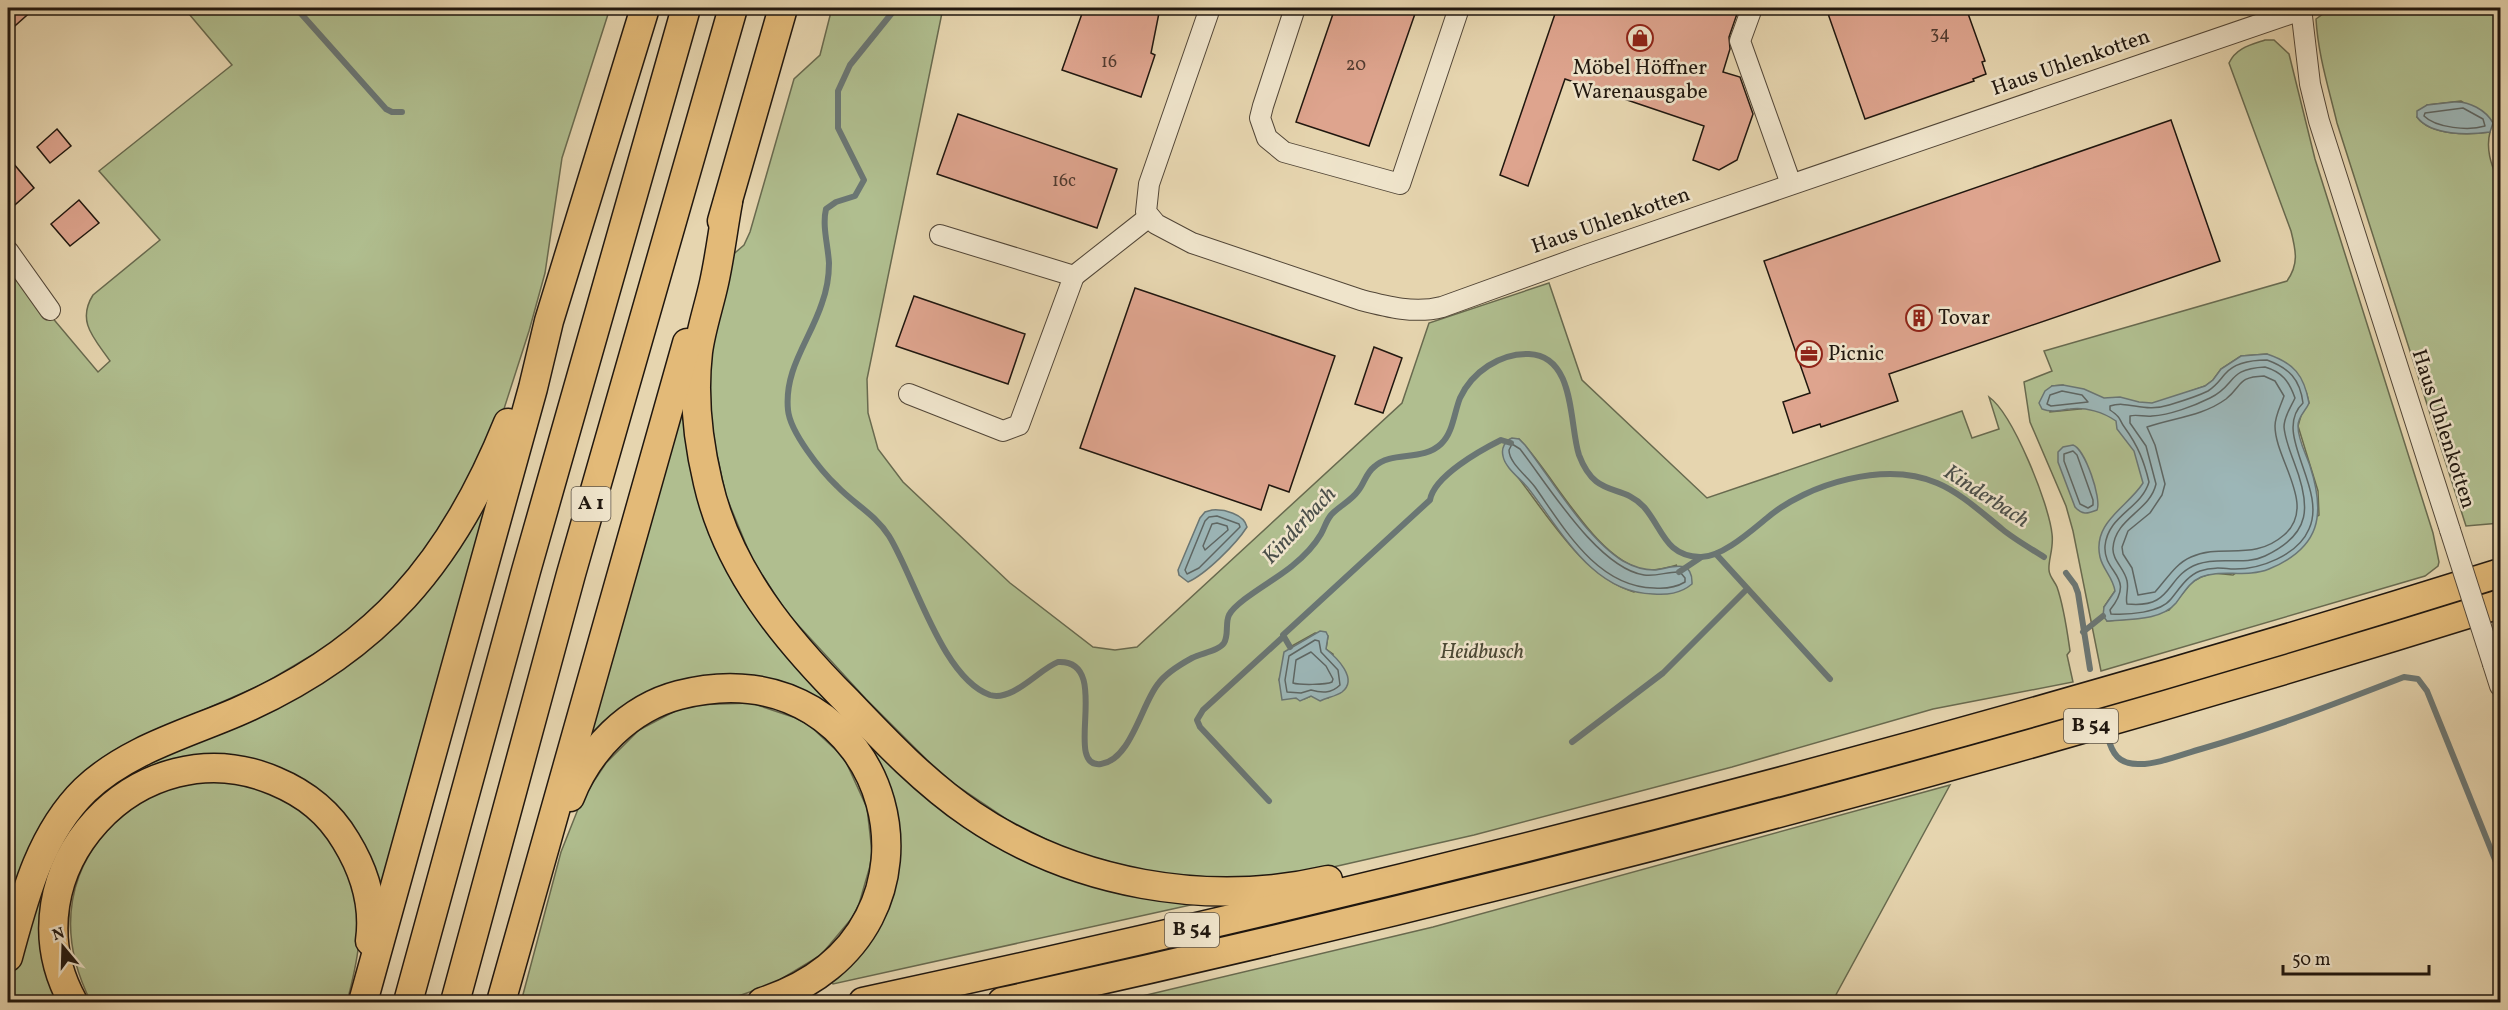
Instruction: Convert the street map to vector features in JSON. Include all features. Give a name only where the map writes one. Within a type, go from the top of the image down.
[{"type":"highway","points":[[362,1002],[533,388],[549,321],[645,8]]},
{"type":"highway","name":"A 1","points":[[408,1002],[529,560],[686,8]]},
{"type":"highway","name":"A 1","points":[[455,1002],[571,574],[733,8]]},
{"type":"highway","points":[[501,1002],[783,8]]},
{"type":"highway","points":[[728,202],[714,284],[703,325],[697,382],[702,451],[717,513],[741,570],[778,625],[826,680],[909,765],[933,785],[969,813],[1028,848],[1080,868],[1126,880],[1171,888],[1207,891],[1287,886],[1319,882],[1397,864],[1519,850]]},
{"type":"highway","points":[[8,957],[32,876],[45,847],[70,807],[86,789],[129,759],[158,744],[236,712],[305,678],[366,635],[416,585],[459,524],[480,486],[549,321]]},
{"type":"highway","name":"B 54","points":[[863,1002],[1134,943],[1519,850],[1976,728],[2237,653],[2500,573]]},
{"type":"highway","name":"B 54","points":[[1002,1002],[1191,960],[1527,879],[1771,815],[2154,708],[2500,604]]},
{"type":"highway","points":[[525,914],[576,782],[594,754],[619,727],[642,710],[673,696],[692,691],[733,688],[778,695],[816,713],[834,726],[854,749],[872,780],[882,813],[886,851],[878,898],[868,920],[845,954],[823,973],[798,988],[762,1002]]},
{"type":"highway","points":[[73,1002],[58,967],[54,933],[58,892],[73,852],[99,817],[113,803],[132,791],[168,776],[217,768],[251,772],[289,787],[319,806],[344,836],[361,869],[370,900],[371,932],[362,1002]]},
{"type":"highway","points":[[1051,1002],[1191,960]]},
{"type":"street","points":[[909,394],[1003,431],[1019,425],[1074,276],[1149,217],[1145,207],[1149,184],[1210,8]]},
{"type":"street","points":[[1295,8],[1260,118],[1267,138],[1284,152],[1400,184],[1459,8]]},
{"type":"street","points":[[1752,8],[1740,41],[1791,184]]},
{"type":"street","name":"Haus Uhlenkotten","points":[[1149,217],[1168,232],[1192,243],[1361,300],[1385,306],[1422,310],[1442,307],[1791,184],[2301,9],[2310,84],[2327,148],[2500,686]]},
{"type":"street","points":[[940,235],[1074,276]]},
{"type":"street","points":[[8,251],[50,310]]},
{"type":"green space","points":[[184,8],[610,8],[562,158],[545,273],[529,331],[502,415],[473,482],[400,585],[341,638],[263,684],[139,738],[8,909],[8,265],[98,372],[110,361],[90,330],[86,314],[88,305],[93,295],[160,240],[99,171],[232,65]]},
{"type":"green space","name":"Heidbusch","points":[[832,8],[943,8],[867,379],[868,413],[878,449],[903,482],[1010,583],[1093,647],[1115,650],[1137,647],[1402,403],[1429,323],[1549,283],[1582,380],[1707,498],[1962,411],[1972,438],[1999,429],[1989,397],[2009,421],[2019,440],[2044,502],[2052,539],[2049,572],[2057,587],[2063,611],[2070,651],[2067,655],[2073,682],[1933,709],[1732,767],[1474,835],[1320,870],[1241,879],[1176,875],[1144,871],[1059,846],[1008,820],[953,783],[866,699],[787,613],[752,559],[726,496],[709,404],[710,354],[729,258],[744,245],[750,232],[794,79],[820,55]],"holes":[[[1519,439],[1576,514],[1610,551],[1628,563],[1646,570],[1658,570],[1677,565],[1634,592],[1614,584],[1596,571],[1562,536],[1505,461]],[[1315,633],[1328,636],[1326,649],[1333,654],[1328,698],[1311,696],[1304,699],[1291,698],[1279,680],[1290,647]]]},
{"type":"green space","points":[[2361,8],[2500,8],[2500,108],[2493,123],[2461,101],[2427,105],[2417,117],[2431,128],[2441,131],[2461,134],[2490,132],[2489,153],[2500,187],[2500,523],[2466,526],[2337,123],[2321,59],[2316,19],[2323,14]]},
{"type":"green space","points":[[2265,40],[2274,40],[2289,54],[2315,159],[2433,533],[2438,566],[2425,576],[2101,671],[2073,531],[2066,506],[2030,422],[2024,382],[2052,371],[2044,351],[2287,281],[2295,263],[2291,231],[2229,63],[2240,50]],"holes":[[[2267,354],[2289,369],[2299,379],[2307,394],[2309,403],[2302,412],[2298,426],[2318,491],[2319,515],[2233,575],[2213,573],[2192,582],[2169,610],[2140,618],[2107,621],[2104,607],[2115,591],[2177,396],[2205,386],[2221,369],[2241,356]],[[2063,385],[2081,409],[2050,412],[2052,386]]]},
{"type":"green space","points":[[685,389],[720,534],[927,791],[1195,904],[833,984],[830,980],[853,957],[886,792],[756,680],[585,742]]},
{"type":"green space","points":[[486,502],[488,503],[382,884],[378,884],[367,855],[236,759],[73,834],[65,1002],[8,1002],[8,984],[22,932],[59,837],[113,778],[286,696]]},
{"type":"green space","points":[[751,703],[796,718],[809,725],[846,762],[867,808],[872,852],[859,904],[852,918],[821,955],[773,984],[721,1002],[521,1002],[561,852],[582,799],[606,763],[639,730],[677,710],[692,705]]},
{"type":"green space","points":[[224,781],[264,790],[290,802],[324,832],[337,851],[347,872],[358,916],[357,955],[347,1002],[91,1002],[80,976],[73,950],[71,925],[72,900],[79,877],[90,854],[106,833],[126,813],[147,798],[171,787],[187,783]]},
{"type":"green space","points":[[1950,785],[1832,1002],[1117,1002],[1433,927]]},
{"type":"water","points":[[2454,102],[2482,110],[2493,123],[2490,132],[2461,134],[2441,131],[2431,128],[2417,117],[2417,111],[2427,105]]},
{"type":"water","points":[[2267,354],[2291,366],[2301,378],[2307,393],[2309,403],[2299,419],[2298,431],[2318,500],[2318,515],[2309,540],[2286,561],[2261,572],[2201,577],[2190,585],[2170,609],[2162,613],[2144,618],[2107,621],[2103,616],[2104,607],[2115,591],[2100,557],[2101,534],[2113,516],[2143,483],[2134,451],[2117,429],[2116,421],[2106,415],[2088,410],[2042,409],[2039,403],[2045,391],[2052,386],[2063,385],[2084,389],[2104,398],[2120,397],[2152,403],[2205,386],[2221,369],[2241,356]]},
{"type":"water","points":[[1512,438],[1519,439],[1525,445],[1570,508],[1609,551],[1623,561],[1642,568],[1654,570],[1684,567],[1689,570],[1692,584],[1673,593],[1653,594],[1631,591],[1612,583],[1595,571],[1566,540],[1528,488],[1507,465],[1503,456],[1503,448]]},
{"type":"water","points":[[2073,445],[2078,448],[2087,464],[2095,486],[2097,510],[2082,513],[2075,507],[2058,462],[2058,452],[2063,447]]},
{"type":"water","points":[[1212,510],[1233,513],[1245,522],[1247,527],[1220,558],[1188,582],[1179,575],[1178,570],[1200,518],[1205,512]]},
{"type":"water","points":[[1320,631],[1326,632],[1328,636],[1326,649],[1335,657],[1347,675],[1347,687],[1339,694],[1320,701],[1311,696],[1300,701],[1296,698],[1282,700],[1279,680],[1284,652]]},
{"type":"building","points":[[8,8],[35,8],[8,32]]},
{"type":"building","points":[[1084,8],[1160,8],[1151,53],[1155,55],[1141,97],[1062,70]]},
{"type":"building","points":[[1335,8],[1417,8],[1369,146],[1296,122]]},
{"type":"building","name":"Möbel Höffner Warenausgabe","points":[[1557,8],[1739,8],[1729,37],[1730,49],[1723,72],[1740,77],[1753,114],[1737,160],[1719,170],[1693,160],[1704,126],[1565,79],[1528,186],[1500,175]]},
{"type":"building","points":[[1826,8],[1966,8],[1985,61],[1982,62],[1986,74],[1973,79],[1974,81],[1865,119]]},
{"type":"building","points":[[958,114],[1117,169],[1097,228],[937,174]]},
{"type":"building","name":"Tovar","points":[[2171,120],[2220,261],[1889,374],[1898,401],[1821,427],[1820,424],[1793,433],[1783,402],[1810,393],[1764,261]]},
{"type":"building","points":[[57,129],[71,146],[50,163],[37,147]]},
{"type":"building","points":[[8,157],[34,188],[8,211]]},
{"type":"building","points":[[79,200],[99,223],[70,246],[51,224]]},
{"type":"building","points":[[1135,288],[1335,356],[1289,492],[1269,485],[1261,510],[1080,448]]},
{"type":"building","points":[[914,296],[1025,334],[1008,384],[896,346]]},
{"type":"building","points":[[1374,347],[1402,358],[1383,413],[1355,404]]},
{"type":"waterway","name":"Kinderbach","points":[[296,8],[386,109],[392,112],[402,112]]},
{"type":"waterway","name":"Kinderbach","points":[[896,8],[850,65],[838,91],[838,128],[864,180],[855,196],[836,202],[826,209],[825,229],[829,263],[827,283],[817,317],[799,355],[790,381],[788,395],[790,419],[800,440],[823,471],[878,522],[889,536],[931,625],[958,669],[973,685],[990,695],[999,696],[1017,689],[1058,662],[1074,666],[1083,677],[1086,694],[1085,750],[1090,761],[1101,764],[1111,760],[1120,752],[1135,730],[1152,693],[1161,680],[1188,660],[1222,646],[1226,636],[1228,618],[1233,609],[1304,556],[1331,515],[1355,495],[1371,469],[1389,459],[1425,453],[1441,444],[1451,429],[1465,389],[1479,372],[1508,357],[1529,354],[1544,358],[1555,366],[1568,394],[1579,455],[1586,469],[1601,485],[1635,499],[1644,507],[1666,540],[1679,552],[1700,557],[1717,553],[1726,549],[1784,506],[1804,495],[1848,479],[1895,474],[1917,477],[1946,487],[2044,557]]},
{"type":"waterway","points":[[1290,647],[1283,635],[1430,500],[1433,491],[1449,473],[1501,440],[1511,443]]},
{"type":"waterway","points":[[1716,554],[1830,679]]},
{"type":"waterway","points":[[1679,572],[1700,558]]},
{"type":"waterway","name":"Kinderbach","points":[[2066,573],[2078,593],[2090,669]]},
{"type":"waterway","points":[[1572,742],[1663,673],[1747,589]]},
{"type":"waterway","points":[[2083,632],[2103,616]]},
{"type":"waterway","points":[[1269,801],[1200,727],[1197,720],[1203,710],[1283,637]]},
{"type":"waterway","name":"Kinderbach","points":[[2108,737],[2114,753],[2121,760],[2131,764],[2153,763],[2278,724],[2404,677],[2418,679],[2427,691],[2500,872]]},
{"type":"place","name":"Möbel Höffner Warenausgabe","points":[[1640,38]]},
{"type":"place","name":"Tovar","points":[[1919,318]]},
{"type":"place","name":"Picnic","points":[[1809,354]]}]
